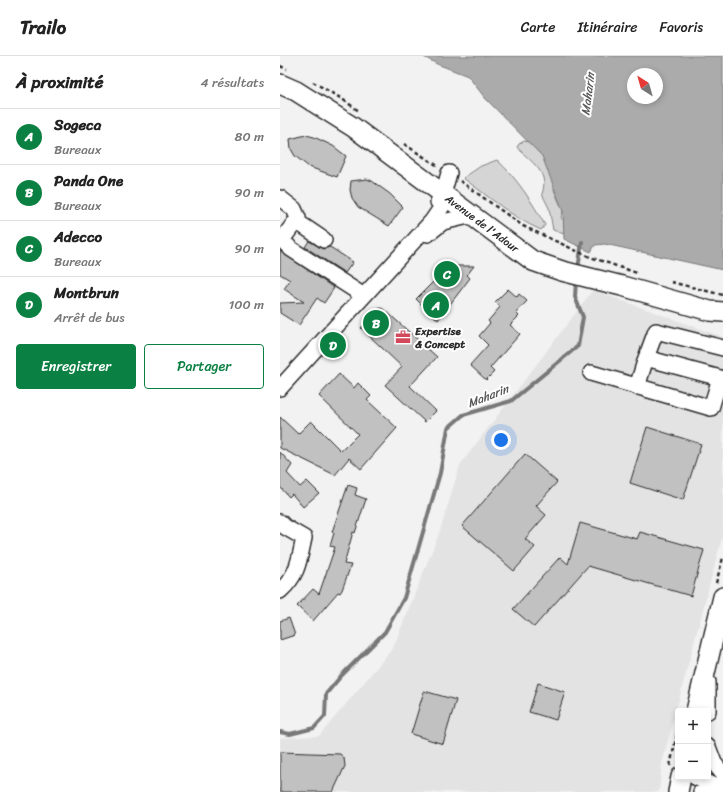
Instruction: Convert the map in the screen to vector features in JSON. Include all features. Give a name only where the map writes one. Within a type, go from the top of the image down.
[{"type":"main road","name":"Avenue de l'Adour","points":[[287,78],[296,91],[353,127],[533,261],[562,272],[601,281],[719,314]]},
{"type":"main road","points":[[697,708],[723,597]]},
{"type":"main road","points":[[676,780],[678,792]]},
{"type":"street","points":[[280,388],[401,253],[417,228],[431,213],[443,194],[449,173]]},
{"type":"street","points":[[280,198],[297,213],[298,218],[281,239],[291,249],[345,286],[364,296]]},
{"type":"street","points":[[401,253],[443,222],[473,215]]},
{"type":"street","points":[[296,221],[324,240]]},
{"type":"street","points":[[637,386],[656,330],[723,348]]},
{"type":"street","points":[[591,373],[711,408],[721,373],[646,358]]},
{"type":"street","points":[[280,522],[285,527],[304,538],[298,569],[288,584],[280,591]]},
{"type":"street","points":[[708,659],[708,708]]},
{"type":"street","points":[[702,780],[715,785],[714,763],[711,755]]},
{"type":"path","points":[[280,66],[287,78]]},
{"type":"path","points":[[306,78],[342,98],[361,112]]},
{"type":"path","points":[[403,143],[449,173],[523,226],[590,257],[638,273]]},
{"type":"path","points":[[666,281],[723,295]]},
{"type":"shaded area","points":[[524,141],[532,143],[539,149],[555,183],[554,190],[563,211],[561,218],[566,222],[564,234],[553,230],[549,208],[542,194],[544,186],[541,173],[533,162],[517,147]]},
{"type":"shaded area","points":[[497,160],[518,182],[535,208],[545,225],[541,230],[511,213],[463,178],[481,166]]},
{"type":"shaded area","points":[[593,290],[723,337],[723,534],[677,708],[675,708],[675,714],[662,763],[659,792],[280,792],[280,738],[319,736],[393,648],[440,531],[460,465]]},
{"type":"water","points":[[422,56],[723,56],[723,270],[605,244],[595,245],[591,252],[564,239],[563,211],[542,156],[485,98],[468,76],[437,64]]},
{"type":"building","points":[[306,135],[333,146],[346,156],[337,177],[309,167],[295,156],[291,149],[290,139]]},
{"type":"building","points":[[367,179],[390,194],[403,207],[389,226],[358,207],[352,198],[350,190],[351,181]]},
{"type":"building","points":[[309,241],[323,249],[330,247],[353,262],[345,273],[305,247]]},
{"type":"building","points":[[280,251],[334,288],[324,303],[317,298],[299,325],[280,313],[280,303],[304,302],[284,289],[290,280],[280,274]]},
{"type":"building","points":[[449,266],[474,266],[467,275],[470,278],[438,320],[416,299]]},
{"type":"building","points":[[508,289],[517,297],[519,294],[527,301],[516,313],[519,316],[510,325],[520,334],[490,368],[494,372],[486,380],[470,365],[488,345],[479,336],[490,323],[488,321],[500,307],[495,302]]},
{"type":"building","points":[[381,308],[437,357],[410,386],[436,411],[425,422],[385,385],[402,367],[361,328],[378,309]]},
{"type":"building","points":[[339,374],[354,388],[358,383],[371,396],[367,400],[397,428],[361,469],[349,458],[335,475],[280,448],[280,417],[298,434],[311,421],[341,451],[358,434],[319,396]]},
{"type":"building","points":[[647,427],[701,444],[683,500],[630,483]]},
{"type":"building","points":[[280,452],[292,465],[287,473],[300,487],[307,481],[319,493],[303,507],[292,494],[289,497],[280,487]]},
{"type":"building","points":[[525,454],[557,482],[536,506],[546,515],[525,539],[535,547],[514,571],[462,526]]},
{"type":"building","points":[[348,485],[357,488],[355,495],[366,499],[355,533],[353,532],[344,564],[351,565],[340,593],[338,592],[313,621],[297,606],[313,589],[319,594],[335,547],[330,546],[334,533],[332,532]]},
{"type":"building","points":[[580,523],[637,539],[640,532],[704,550],[691,596],[588,566],[534,627],[513,609],[560,557],[568,564]]},
{"type":"building","points":[[289,618],[295,635],[280,640],[280,621]]},
{"type":"building","points":[[538,683],[565,692],[556,720],[529,712]]},
{"type":"building","points":[[424,691],[456,700],[443,744],[411,734]]},
{"type":"building","points":[[280,752],[340,754],[344,758],[345,766],[333,792],[280,792]]},
{"type":"waterway","name":"Maharin","points":[[578,269],[582,242]]},
{"type":"waterway","name":"Maharin","points":[[280,732],[290,734],[314,728],[325,716],[326,694],[341,676],[385,632],[404,598],[440,473],[448,428],[463,415],[511,401],[578,346],[583,317],[575,297],[576,280]]},
{"type":"place","name":"Adecco","points":[[447,274]]},
{"type":"place","name":"Sogeca","points":[[436,305]]},
{"type":"place","name":"Panda One","points":[[376,323]]},
{"type":"place","name":"Expertise & Concept","points":[[403,337]]},
{"type":"place","name":"Montbrun","points":[[333,345]]}]
